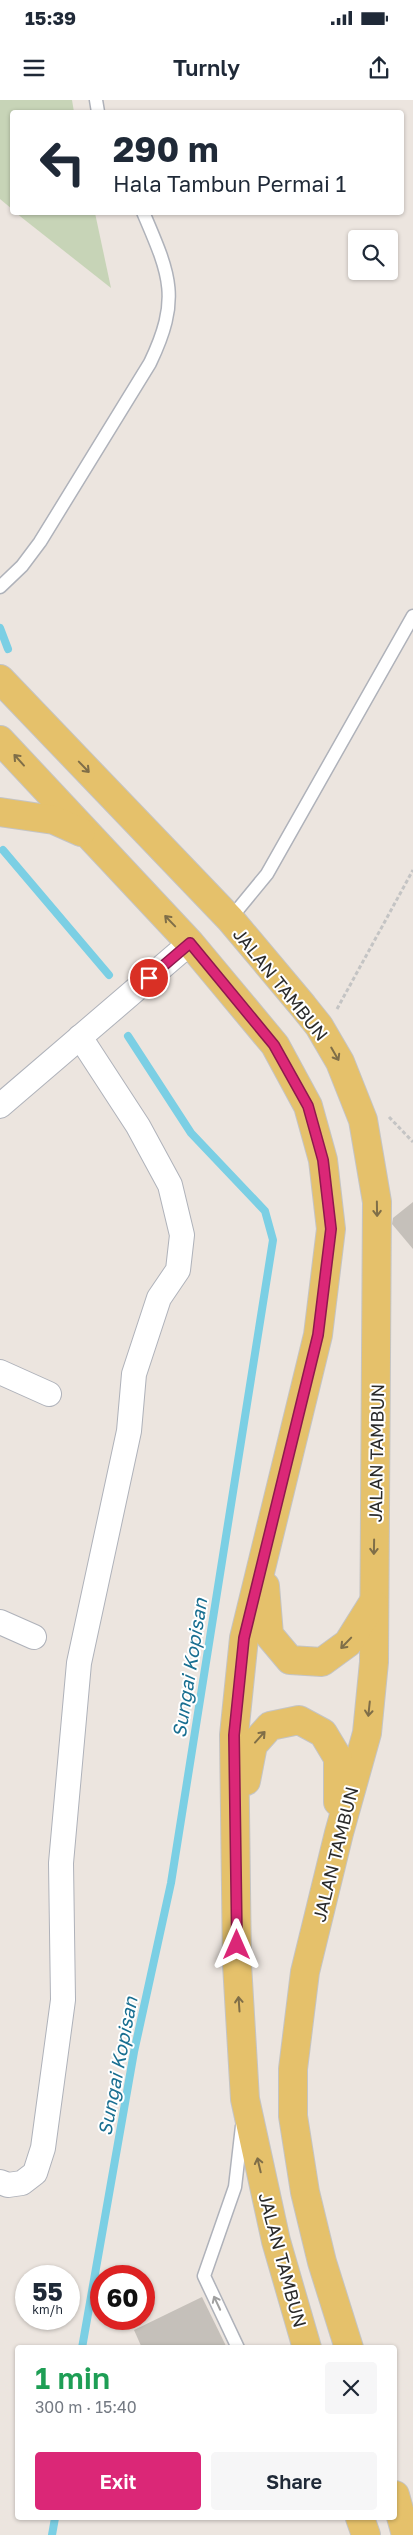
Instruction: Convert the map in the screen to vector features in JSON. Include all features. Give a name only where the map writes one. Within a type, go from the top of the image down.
[{"type":"main road","name":"JALAN TAMBUN","points":[[0,679],[230,919],[319,1026],[340,1062],[363,1120],[377,1202],[378,1311],[373,1603],[374,1662],[367,1733],[339,1833],[305,1972],[293,2068],[293,2116],[304,2192],[322,2262],[348,2345]]},
{"type":"main road","name":"JALAN TAMBUN","points":[[0,740],[190,943],[274,1045],[308,1106],[323,1160],[331,1229],[318,1335],[244,1638],[234,1735],[237,1834],[237,1964],[246,2099],[276,2240],[305,2345]]},
{"type":"main road","points":[[0,812],[54,820],[87,835]]},
{"type":"main road","points":[[263,1561],[269,1635],[290,1660],[322,1662],[348,1643],[373,1603]]},
{"type":"main road","points":[[237,1834],[253,1745],[270,1726],[299,1720],[323,1733],[338,1758],[339,1833]]},
{"type":"main road","points":[[397,2497],[413,2510]]},
{"type":"main road","points":[[397,2502],[406,2535]]},
{"type":"main road","points":[[361,2520],[366,2535]]},
{"type":"street","points":[[0,1106],[190,943]]},
{"type":"street","points":[[0,2182],[8,2185],[22,2183],[35,2172],[43,2148],[63,2000],[61,1863],[79,1663],[129,1431],[134,1374],[159,1298],[178,1270],[182,1235],[170,1185],[138,1126],[80,1037]]},
{"type":"street","points":[[0,1372],[49,1394]]},
{"type":"street","points":[[0,1622],[34,1637]]},
{"type":"lane","points":[[0,587],[22,566],[40,542],[150,363],[162,338],[169,313],[169,280],[163,258],[145,215]]},
{"type":"lane","points":[[230,919],[267,874],[413,616]]},
{"type":"lane","points":[[237,2345],[204,2276],[235,2187],[246,2099]]},
{"type":"path","points":[[319,1026],[331,1020],[413,870]]},
{"type":"green space","points":[[0,100],[72,100],[74,110],[10,110],[10,207],[0,199]]},
{"type":"green space","points":[[19,215],[95,215],[111,288]]},
{"type":"building","points":[[413,1202],[413,1249],[392,1224],[393,1218]]},
{"type":"building","points":[[202,2297],[226,2345],[141,2345],[134,2330],[155,2330],[155,2320]]},
{"type":"waterway","points":[[0,628],[8,649]]},
{"type":"waterway","points":[[3,850],[109,975]]},
{"type":"waterway","name":"Sungai Kopisan","points":[[83,2345],[134,2052],[171,1883],[273,1240],[265,1211],[191,1133],[128,1036]]},
{"type":"waterway","name":"Sungai Kopisan","points":[[52,2535],[55,2520]]},
{"type":"route","points":[[149,978],[190,943],[274,1045],[308,1106],[323,1160],[331,1229],[318,1335],[244,1638],[234,1735],[234,1792],[237,1834],[237,1945]]}]
